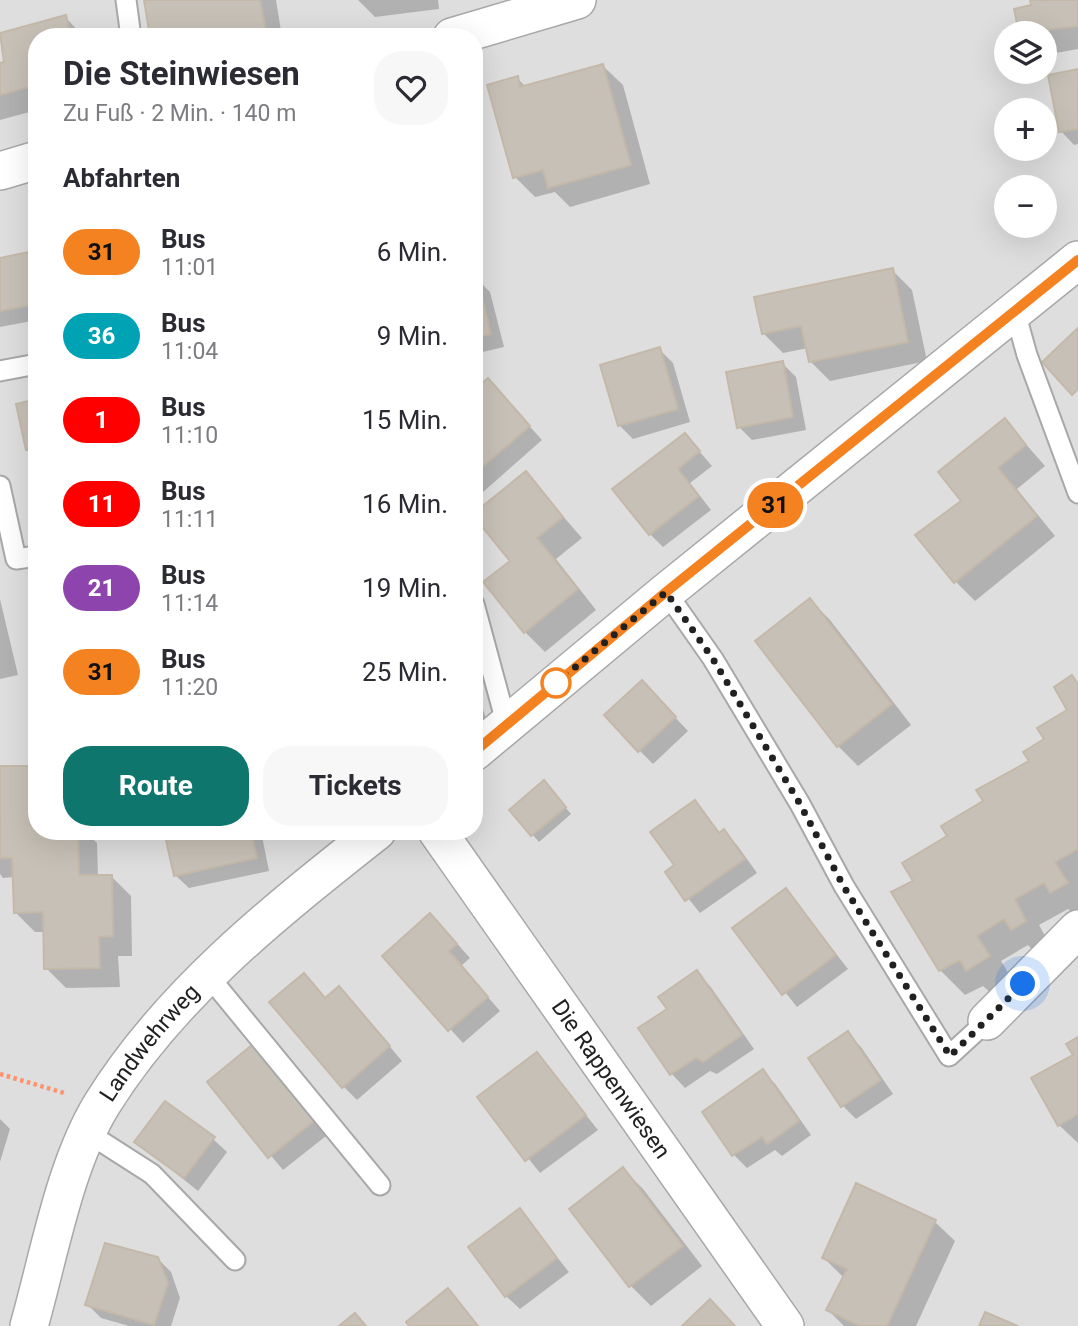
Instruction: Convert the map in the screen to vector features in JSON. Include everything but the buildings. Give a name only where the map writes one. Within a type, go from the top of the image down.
[{"type":"street","points":[[483,28],[578,0]]},
{"type":"street","points":[[0,171],[28,163]]},
{"type":"street","points":[[483,745],[666,592],[1078,260]]},
{"type":"street","name":"Die Rappenwiesen","points":[[443,840],[785,1326]]},
{"type":"street","name":"Landwehrweg","points":[[29,1326],[71,1175],[95,1119],[169,1014],[206,973],[341,844]]},
{"type":"street","points":[[987,1021],[1078,929]]},
{"type":"lane","points":[[126,0],[130,28]]},
{"type":"lane","points":[[1015,312],[1027,355],[1078,493]]},
{"type":"lane","points":[[0,371],[28,366]]},
{"type":"lane","points":[[0,486],[16,559],[28,557]]},
{"type":"lane","points":[[666,592],[719,670],[800,804],[844,887],[950,1056],[987,1021]]},
{"type":"lane","points":[[483,637],[507,726]]},
{"type":"lane","points":[[206,973],[380,1185]]},
{"type":"lane","points":[[95,1119],[235,1260]]},
{"type":"path","points":[[0,1074],[95,1119]]},
{"type":"shaded area","points":[[0,0],[1078,0],[1078,1326],[0,1326]]},
{"type":"bus line","name":"31","points":[[483,745],[666,592],[1078,260]]},
{"type":"route","points":[[556,683],[666,592],[713,659],[800,804],[844,887],[950,1056],[1023,984]]}]
